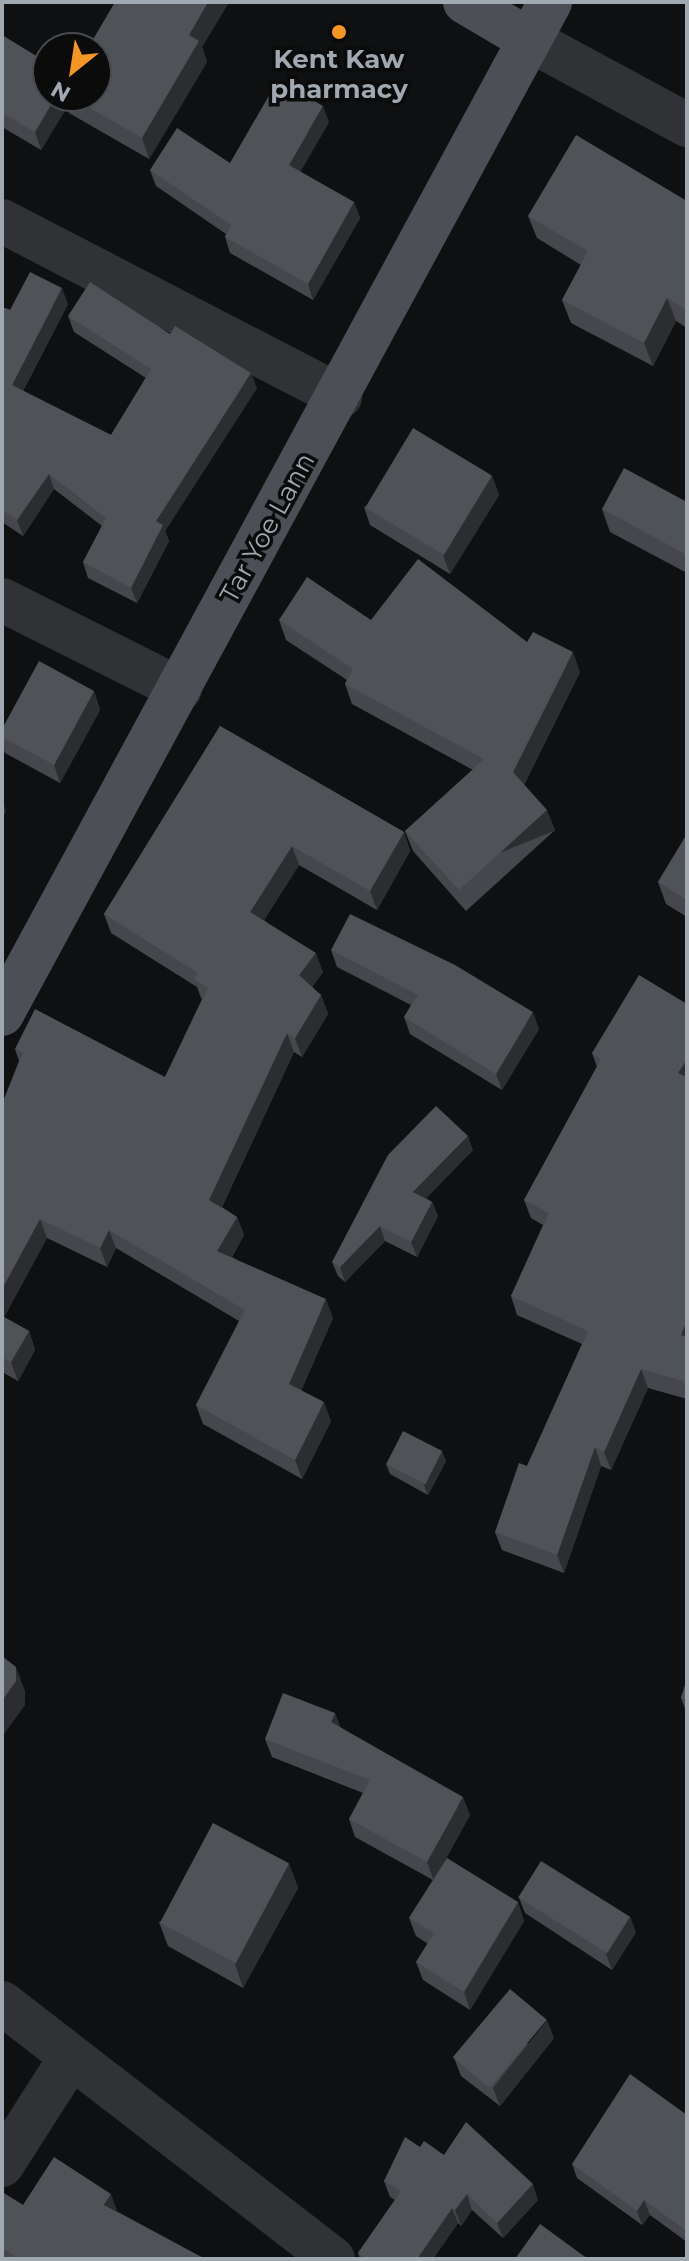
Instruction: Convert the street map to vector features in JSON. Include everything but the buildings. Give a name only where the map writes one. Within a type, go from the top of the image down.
[{"type":"main road","points":[[465,2],[528,39]]},
{"type":"main road","name":"Tar Yoe Lann","points":[[4,1005],[340,396],[550,2]]},
{"type":"street","points":[[528,39],[687,125]]},
{"type":"street","points":[[2,221],[340,396]]},
{"type":"street","points":[[2,600],[180,689]]},
{"type":"street","points":[[2,2003],[333,2259]]},
{"type":"street","points":[[2,2165],[71,2057]]},
{"type":"place","name":"Kent Kaw pharmacy","points":[[339,32]]}]
